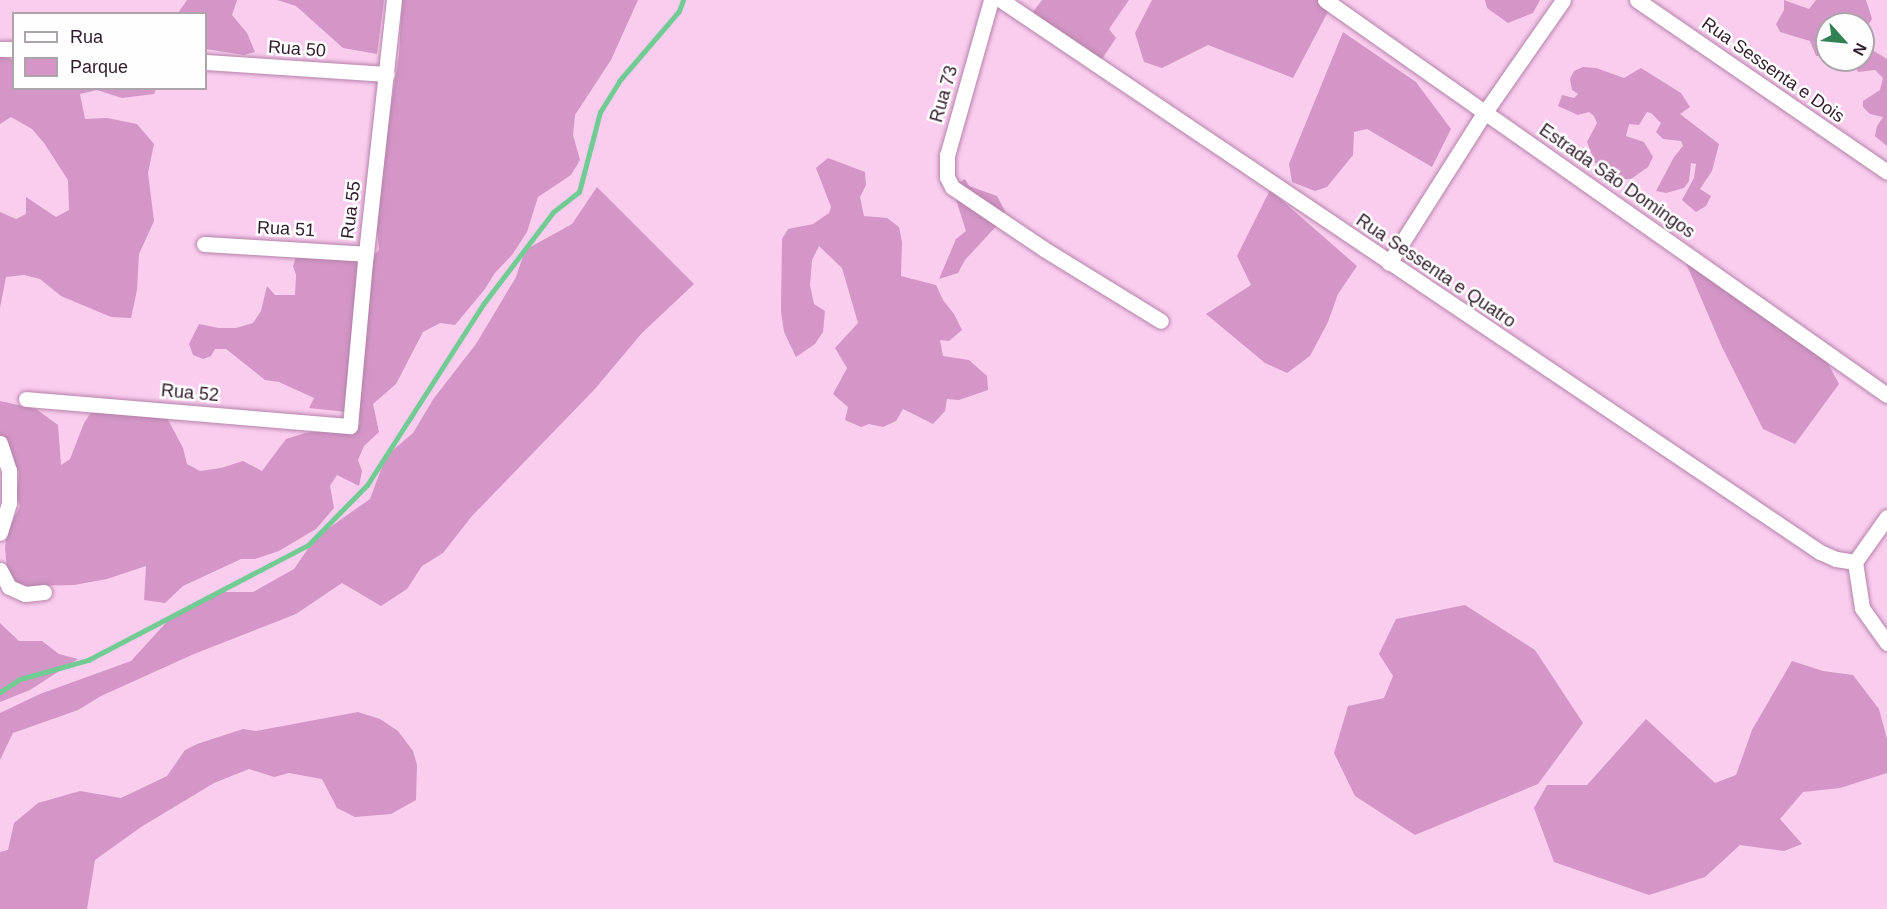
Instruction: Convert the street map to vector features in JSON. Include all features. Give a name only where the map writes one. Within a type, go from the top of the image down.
[{"type":"street","name":"Rua 55","points":[[350,426],[394,0]]},
{"type":"street","name":"Rua 73","points":[[991,0],[947,154],[947,177],[952,187],[961,195],[1161,321]]},
{"type":"street","name":"Rua Sessenta e Quatro","points":[[1001,0],[1820,552],[1836,559],[1855,562]]},
{"type":"street","name":"Estrada São Domingos","points":[[1325,0],[1887,395]]},
{"type":"street","points":[[1389,263],[1485,112],[1563,0]]},
{"type":"street","name":"Rua Sessenta e Dois","points":[[1637,0],[1887,172]]},
{"type":"street","name":"Rua 50","points":[[207,62],[387,74]]},
{"type":"street","name":"Rua 51","points":[[204,244],[366,254]]},
{"type":"street","name":"Rua 52","points":[[26,399],[350,426]]},
{"type":"street","points":[[0,443],[9,470],[9,503],[0,533]]},
{"type":"street","points":[[1887,517],[1855,562],[1862,608],[1887,643]]},
{"type":"street","points":[[0,570],[9,587],[26,594],[44,592]]},
{"type":"green space","points":[[187,0],[237,0],[232,15],[247,33],[255,52],[244,55],[207,49],[207,12],[179,12]]},
{"type":"green space","points":[[277,0],[384,0],[377,54],[343,48],[296,6]]},
{"type":"green space","points":[[402,0],[638,0],[611,60],[575,115],[573,135],[580,160],[571,175],[538,197],[527,232],[512,255],[494,274],[485,289],[455,325],[440,323],[423,332],[396,384],[373,404],[379,432],[364,446],[358,460],[362,471],[359,486],[337,475],[330,486],[334,508],[316,529],[279,551],[255,559],[241,559],[183,586],[165,603],[144,600],[146,566],[107,579],[74,585],[28,586],[13,581],[7,570],[5,548],[7,532],[20,506],[17,497],[19,472],[0,441],[0,401],[36,409],[58,425],[61,465],[70,459],[84,423],[96,405],[166,416],[183,448],[187,464],[200,471],[221,468],[243,461],[262,471],[286,439],[305,433],[333,430],[351,433],[360,424],[356,413],[309,408],[314,398],[279,382],[265,380],[226,349],[215,349],[211,356],[203,359],[193,355],[189,344],[199,324],[219,328],[236,328],[253,323],[261,311],[267,286],[275,295],[295,295],[296,275],[293,266],[296,257],[304,255],[371,259],[379,250],[377,229],[382,163],[399,55]]},
{"type":"green space","points":[[1042,0],[1129,0],[1109,29],[1116,38],[1102,59],[1048,28],[1033,12]]},
{"type":"green space","points":[[1152,0],[1324,0],[1329,10],[1293,78],[1208,45],[1162,68],[1144,62],[1135,33]]},
{"type":"green space","points":[[1485,0],[1540,0],[1533,13],[1508,23],[1487,8]]},
{"type":"green space","points":[[1784,0],[1809,9],[1816,0],[1866,0],[1870,12],[1815,12],[1815,54],[1810,41],[1780,32],[1776,24],[1784,10]]},
{"type":"green space","points":[[1343,32],[1416,82],[1451,129],[1432,167],[1367,129],[1354,132],[1353,155],[1327,187],[1315,191],[1292,182],[1289,164]]},
{"type":"green space","points":[[1875,52],[1887,59],[1887,146],[1875,136],[1877,126],[1883,117],[1870,114],[1863,107],[1863,101],[1880,90],[1883,78],[1875,70]]},
{"type":"green space","points":[[0,56],[12,60],[12,90],[97,90],[80,94],[85,119],[107,118],[137,124],[154,144],[148,173],[154,221],[139,254],[137,290],[131,318],[111,317],[61,296],[40,279],[24,275],[6,277],[0,308],[0,212],[16,219],[26,214],[26,197],[56,217],[69,210],[68,180],[44,143],[32,129],[11,117],[0,124]]},
{"type":"green space","points":[[1583,67],[1596,68],[1624,78],[1641,68],[1681,93],[1690,107],[1680,114],[1719,144],[1712,171],[1700,189],[1711,196],[1706,206],[1696,212],[1682,200],[1694,178],[1696,164],[1691,163],[1689,181],[1684,188],[1666,193],[1656,191],[1674,157],[1683,146],[1681,141],[1663,139],[1656,132],[1661,123],[1651,113],[1647,112],[1639,125],[1629,124],[1626,136],[1644,142],[1653,157],[1648,167],[1631,179],[1616,179],[1595,163],[1587,142],[1597,123],[1594,116],[1589,112],[1578,115],[1558,106],[1562,95],[1574,98],[1578,94],[1572,90],[1570,79],[1574,71]]},
{"type":"green space","points":[[97,90],[156,90],[154,94],[122,98]]},
{"type":"green space","points":[[828,158],[865,172],[866,185],[860,197],[864,216],[887,218],[899,227],[902,242],[901,276],[936,285],[943,300],[954,314],[962,330],[949,341],[940,340],[943,356],[969,360],[987,376],[988,390],[959,400],[947,399],[945,411],[933,424],[903,409],[896,421],[883,427],[869,424],[861,427],[845,420],[848,407],[833,394],[847,368],[835,348],[858,323],[842,268],[819,246],[812,260],[810,285],[814,304],[825,311],[823,332],[815,344],[796,357],[784,332],[781,312],[782,239],[788,229],[813,224],[829,213],[831,207],[816,168]]},
{"type":"green space","points":[[965,179],[969,186],[997,196],[1005,211],[1001,221],[965,260],[958,273],[939,279],[956,239],[966,231],[952,187]]},
{"type":"green space","points":[[597,187],[694,284],[642,333],[594,390],[472,516],[443,553],[422,566],[407,589],[381,606],[342,583],[296,614],[194,654],[101,696],[78,710],[13,733],[0,760],[0,713],[40,694],[131,661],[172,616],[217,592],[253,592],[294,569],[316,537],[370,499],[386,456],[413,433],[434,398],[476,344],[516,277],[525,250],[572,224]]},
{"type":"green space","points":[[1270,190],[1357,266],[1338,294],[1328,322],[1310,356],[1287,373],[1265,363],[1206,314],[1251,285],[1237,256]]},
{"type":"green space","points":[[1686,263],[1825,358],[1839,384],[1795,444],[1763,429],[1722,347]]},
{"type":"green space","points":[[1465,605],[1535,650],[1583,723],[1538,784],[1415,835],[1355,796],[1334,753],[1348,706],[1384,698],[1393,676],[1379,654],[1396,619]]},
{"type":"green space","points":[[0,623],[19,641],[42,641],[59,654],[78,659],[30,690],[0,702]]},
{"type":"green space","points":[[1792,661],[1823,671],[1853,675],[1879,709],[1887,739],[1887,773],[1840,788],[1803,792],[1780,819],[1802,844],[1784,851],[1740,845],[1705,877],[1649,895],[1554,862],[1534,808],[1547,785],[1587,785],[1646,719],[1715,783],[1736,775],[1752,730]]},
{"type":"green space","points":[[358,712],[380,719],[398,731],[413,751],[417,765],[416,800],[391,814],[355,817],[337,808],[322,779],[289,773],[274,777],[249,769],[214,783],[141,827],[95,860],[87,909],[0,909],[0,852],[8,850],[14,823],[38,803],[80,791],[121,798],[167,776],[185,750],[197,744],[243,729],[256,731]]},
{"type":"waterway","points":[[0,692],[20,679],[88,660],[308,545],[367,485],[484,303],[553,212],[579,192],[600,112],[619,81],[679,11],[683,0]]}]
